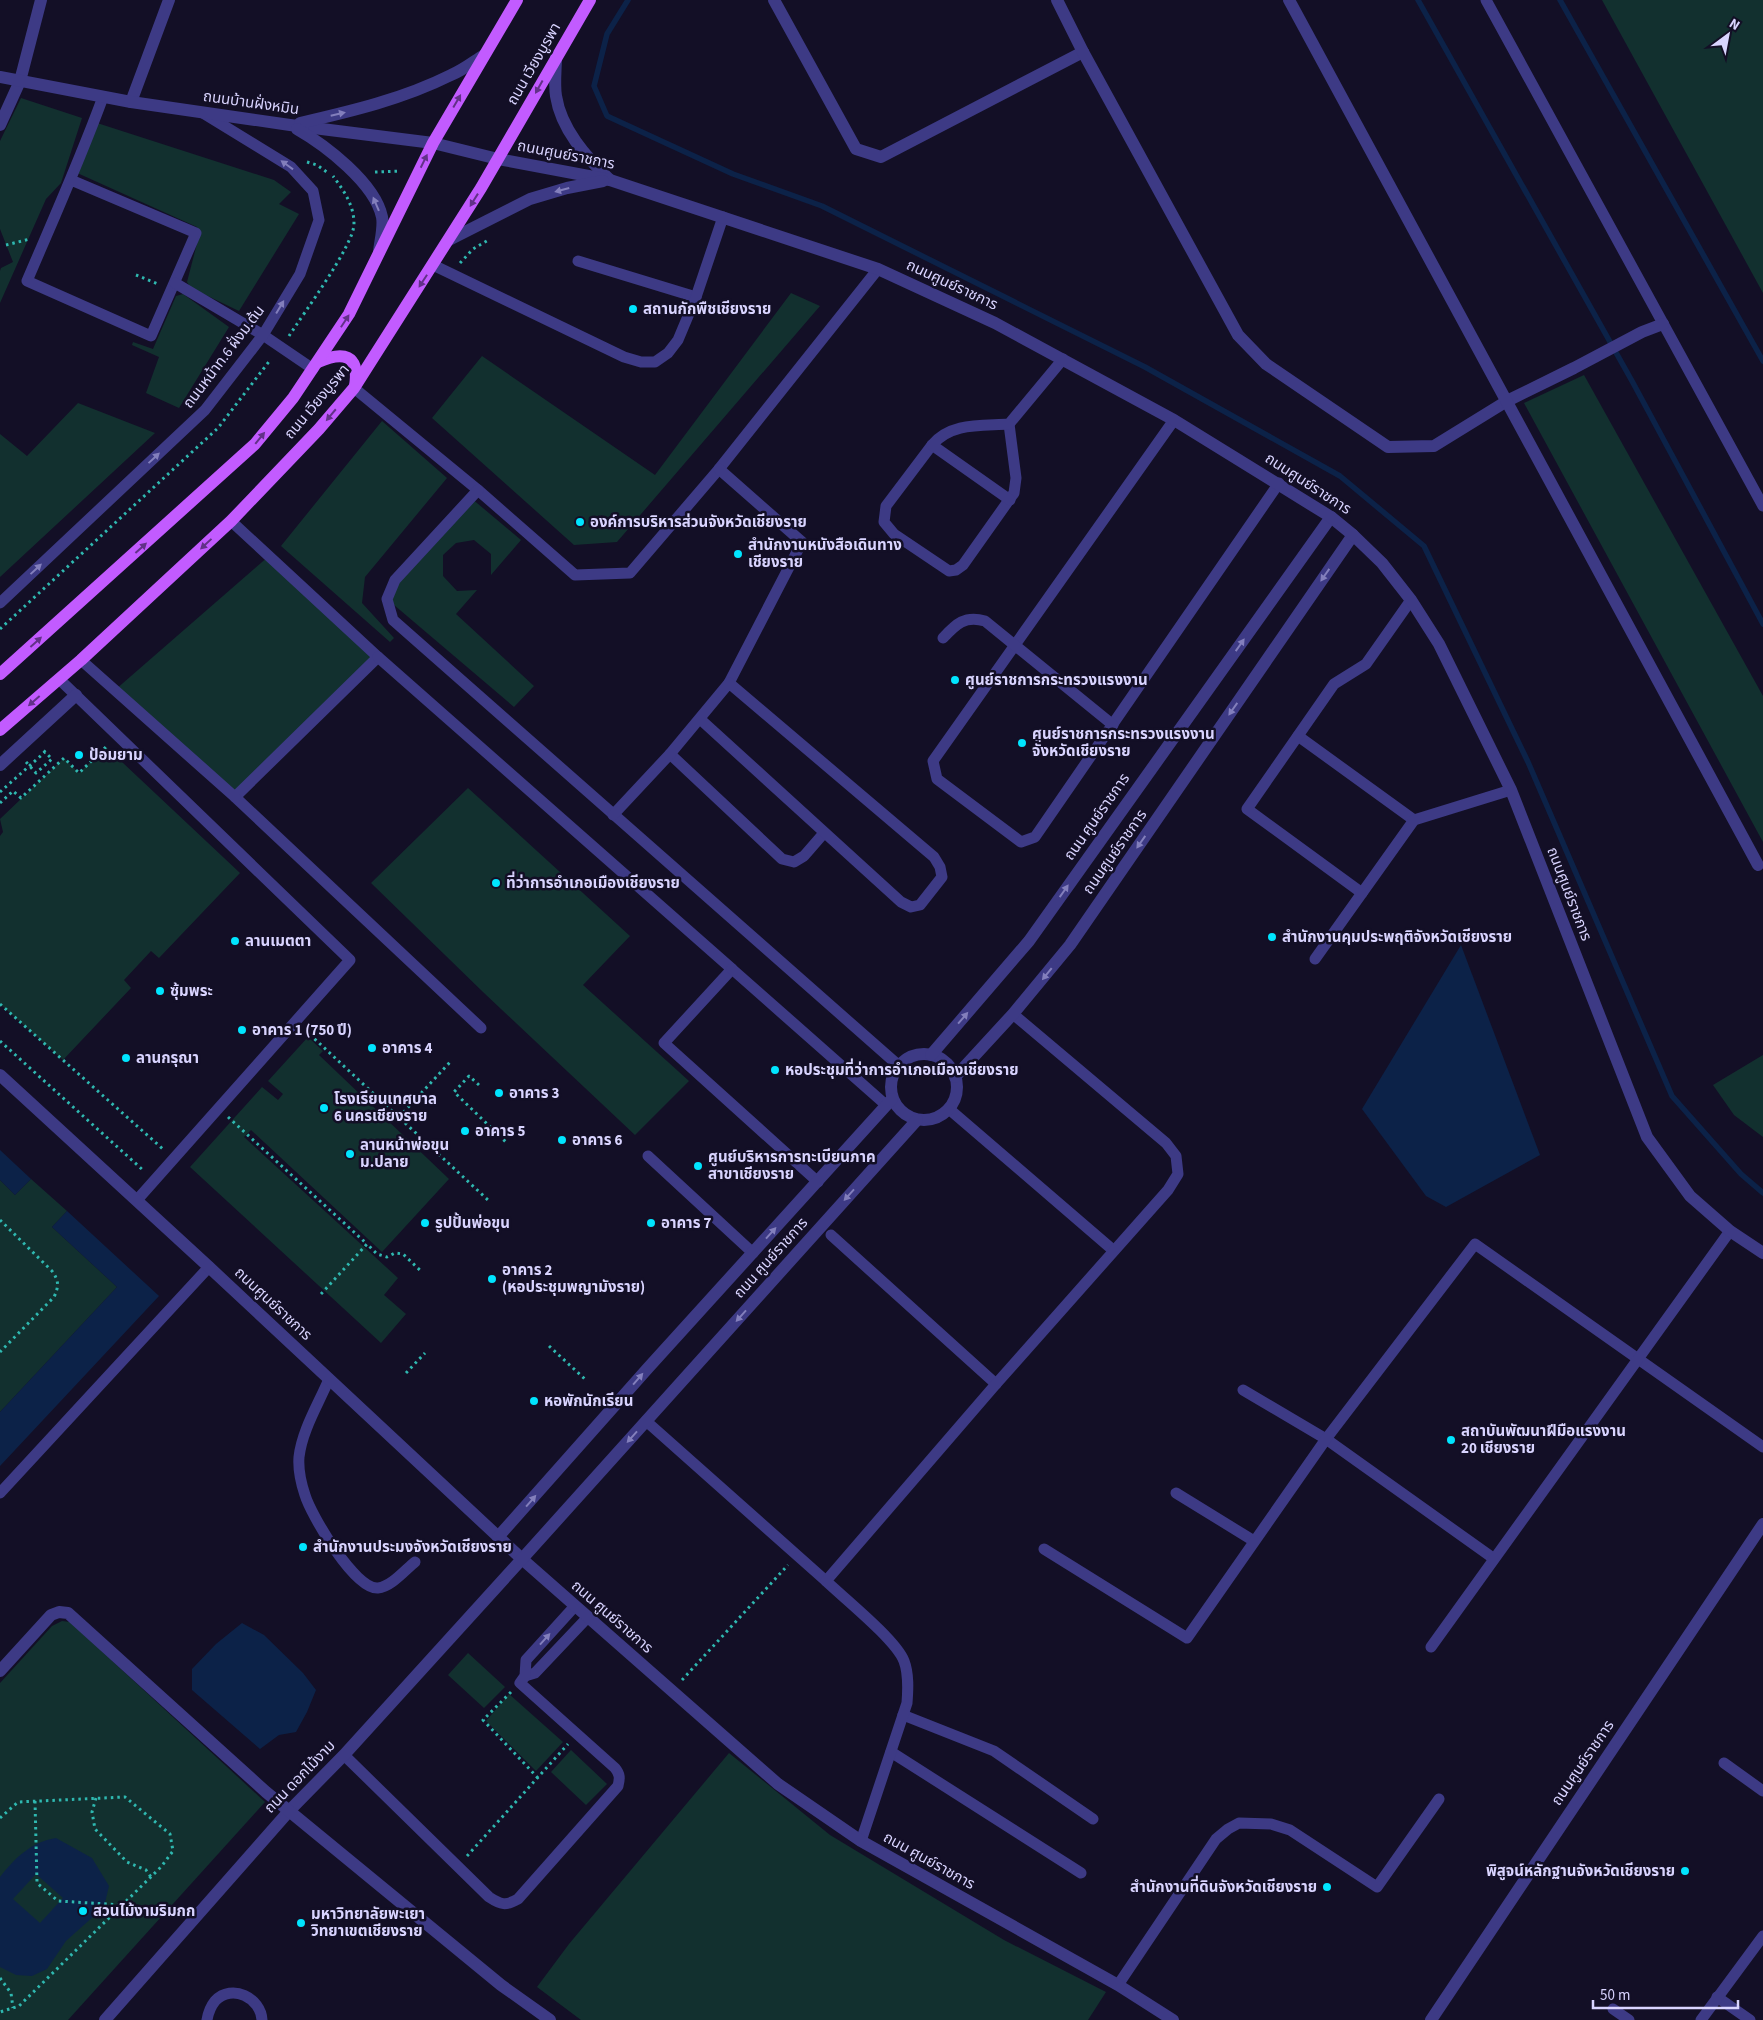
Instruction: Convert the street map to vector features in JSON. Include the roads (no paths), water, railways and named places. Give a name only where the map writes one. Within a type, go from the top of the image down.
[{"type":"main road","name":"ถนน เวียงบูรพา","points":[[0,674],[255,444],[316,366],[349,314],[433,143],[517,0]]},
{"type":"main road","name":"ถนน เวียงบูรพา","points":[[0,730],[81,660],[231,521],[319,429],[354,388],[449,240],[590,0]]},
{"type":"main road","points":[[316,366],[332,356],[341,355],[349,358],[355,366],[357,374],[354,388]]},
{"type":"street","points":[[0,125],[20,81],[41,0]]},
{"type":"street","points":[[130,102],[169,0]]},
{"type":"street","points":[[774,0],[856,149],[881,157],[1083,52]]},
{"type":"street","points":[[1057,0],[1083,52],[1238,335],[1266,364],[1388,447],[1434,446],[1506,401],[1642,332],[1663,324]]},
{"type":"street","points":[[1289,0],[1758,865]]},
{"type":"street","points":[[290,125],[359,109],[407,95],[453,74],[484,55]]},
{"type":"street","points":[[556,56],[556,95],[565,122],[590,160],[610,180]]},
{"type":"street","name":"ถนนบ้านฝั่งหมิน","points":[[0,77],[130,102],[433,143],[498,159]]},
{"type":"street","points":[[290,125],[318,141],[354,173],[372,195],[382,217],[379,252]]},
{"type":"street","name":"ถนนศูนย์ราชการ","points":[[498,159],[610,180],[878,268],[996,323],[1174,420],[1279,483],[1331,517],[1353,534],[1382,563],[1411,600],[1439,644],[1511,790],[1647,1137],[1690,1196],[1730,1231],[1763,1253]]},
{"type":"street","points":[[449,240],[530,199],[567,188],[610,180]]},
{"type":"street","name":"ถนน ศูนย์ราชการ","points":[[931,1055],[1029,942],[1331,517]]},
{"type":"street","name":"ถนนศูนย์ราชการ","points":[[955,1076],[1013,1014],[1070,946],[1353,534]]},
{"type":"street","points":[[0,766],[76,695]]},
{"type":"street","points":[[913,1055],[931,1055],[946,1063],[955,1076],[957,1088],[955,1099],[949,1109],[940,1116],[929,1120],[917,1120],[907,1116],[889,1102],[891,1081],[898,1065],[913,1055]]},
{"type":"street","name":"ถนนศูนย์ราชการ","points":[[0,1075],[209,1266],[522,1559]]},
{"type":"street","name":"ถนน ศูนย์ราชการ","points":[[498,1537],[889,1102]]},
{"type":"street","name":"ถนน ศูนย์ราชการ","points":[[917,1120],[522,1559],[778,1784],[861,1841],[1118,1985],[1173,2020]]},
{"type":"street","name":"ถนนศูนย์ราชการ","points":[[1431,2020],[1763,1524]]},
{"type":"street","name":"ถนน ดอกไม้งาม","points":[[105,2020],[290,1810],[344,1755],[522,1559]]},
{"type":"street","points":[[0,1672],[51,1616],[59,1612],[68,1613],[266,1792],[501,1985],[550,2020]]},
{"type":"lane","points":[[1486,0],[1763,506]]},
{"type":"lane","points":[[71,180],[196,232],[174,287],[151,336],[28,281],[71,180],[103,97]]},
{"type":"lane","name":"ถนนหน้าท.6 ฝั่งม.ต้น","points":[[0,603],[206,410],[263,335],[300,274],[319,220],[313,191],[291,167],[203,113]]},
{"type":"lane","points":[[433,265],[624,356],[641,362],[655,362],[668,353],[678,340],[696,297],[723,217]]},
{"type":"lane","points":[[578,261],[696,297]]},
{"type":"lane","points":[[354,388],[478,490],[575,575],[630,573],[719,469],[878,268]]},
{"type":"lane","points":[[174,287],[316,366]]},
{"type":"lane","points":[[1009,424],[1016,485],[1010,500],[966,560],[956,570],[949,571],[910,545],[887,526],[884,516],[886,506],[932,445],[950,430],[1009,424],[1063,359]]},
{"type":"lane","points":[[1174,420],[933,762],[937,779],[1021,842],[1035,836],[1279,483]]},
{"type":"lane","points":[[932,445],[1010,500]]},
{"type":"lane","points":[[613,815],[670,754],[729,683],[802,542],[719,469]]},
{"type":"lane","points":[[478,490],[395,580],[387,599],[393,620],[898,1065]]},
{"type":"lane","points":[[231,521],[378,657],[732,969],[889,1102]]},
{"type":"lane","points":[[1362,893],[1247,809],[1334,684],[1366,664],[1411,600]]},
{"type":"lane","points":[[943,638],[958,623],[967,619],[985,621],[1113,724]]},
{"type":"lane","points":[[235,797],[378,657]]},
{"type":"lane","points":[[81,660],[235,797],[481,1028]]},
{"type":"lane","points":[[59,679],[350,960],[137,1200]]},
{"type":"lane","points":[[700,719],[901,902],[911,907],[920,905],[942,877],[940,867],[934,858],[729,683]]},
{"type":"lane","points":[[1298,736],[1414,820]]},
{"type":"lane","points":[[670,754],[782,859],[794,862],[804,856],[824,833]]},
{"type":"lane","points":[[1315,959],[1414,820],[1511,790]]},
{"type":"lane","points":[[732,969],[664,1043],[818,1182]]},
{"type":"lane","points":[[826,1581],[1113,1250],[1168,1190],[1178,1174],[1176,1156],[1166,1143],[1013,1014]]},
{"type":"lane","points":[[949,1109],[1113,1250]]},
{"type":"lane","points":[[648,1156],[753,1253]]},
{"type":"lane","points":[[1430,1647],[1730,1231]]},
{"type":"lane","points":[[831,1235],[996,1384]]},
{"type":"lane","points":[[1044,1549],[1187,1638],[1326,1439],[1475,1244],[1763,1447]]},
{"type":"lane","points":[[0,1494],[209,1266]]},
{"type":"lane","points":[[330,1379],[304,1438],[299,1457],[303,1489],[317,1522],[357,1579],[368,1587],[378,1588],[389,1584],[414,1562]]},
{"type":"lane","points":[[1243,1390],[1326,1439],[1493,1558]]},
{"type":"lane","points":[[646,1421],[894,1644],[904,1661],[908,1683],[907,1703],[861,1841]]},
{"type":"lane","points":[[1176,1493],[1254,1541]]},
{"type":"lane","points":[[522,1679],[526,1660],[575,1606]]},
{"type":"lane","points":[[522,1679],[535,1673],[588,1617]]},
{"type":"lane","points":[[344,1755],[489,1897],[499,1904],[508,1905],[518,1899],[618,1786],[619,1773],[522,1679]]},
{"type":"lane","points":[[903,1715],[994,1751],[1093,1819]]},
{"type":"lane","points":[[891,1752],[1080,1873]]},
{"type":"lane","points":[[1724,1763],[1763,1791]]},
{"type":"lane","points":[[1118,1985],[1216,1839],[1228,1829],[1239,1824],[1255,1823],[1271,1824],[1290,1830],[1377,1887],[1439,1799]]},
{"type":"lane","points":[[1701,2020],[1763,1936]]},
{"type":"lane","points":[[207,2020],[215,2001],[226,1994],[241,1993],[256,2002],[262,2014],[262,2020]]},
{"type":"lane","points":[[1717,1997],[1750,2020]]},
{"type":"lane","points":[[1613,2009],[1629,2020]]},
{"type":"water","points":[[1461,945],[1540,1155],[1446,1207],[1426,1196],[1362,1109]]},
{"type":"water","points":[[0,1150],[31,1179],[15,1195],[0,1180]]},
{"type":"water","points":[[67,1211],[159,1296],[0,1466],[0,1412],[117,1287],[52,1227]]},
{"type":"water","points":[[242,1623],[264,1635],[303,1673],[316,1690],[296,1732],[279,1735],[260,1749],[192,1690],[192,1669],[216,1644]]},
{"type":"water","points":[[56,1838],[92,1858],[109,1886],[104,1907],[66,1941],[47,1969],[32,1976],[16,1975],[0,1967],[0,1877],[24,1852],[47,1840]],"holes":[[[36,1874],[63,1898],[40,1923],[13,1899]]]},
{"type":"waterway","points":[[628,0],[607,34],[594,86],[607,116],[733,174],[822,206],[1145,367],[1340,476],[1424,546],[1528,762],[1672,1096],[1741,1174],[1763,1193]]},
{"type":"waterway","points":[[1418,0],[1632,381],[1763,624]]},
{"type":"waterway","points":[[1560,0],[1763,361]]},
{"type":"place","name":"สถานกักพืชเชียงราย","points":[[633,309]]},
{"type":"place","name":"องค์การบริหารส่วนจังหวัดเชียงราย","points":[[580,522]]},
{"type":"place","name":"สำนักงานหนังสือเดินทาง เชียงราย","points":[[738,554]]},
{"type":"place","name":"ศูนย์ราชการกระทรวงแรงงาน","points":[[955,680]]},
{"type":"place","name":"ศูนย์ราชการกระทรวงแรงงาน จังหวัดเชียงราย","points":[[1022,743]]},
{"type":"place","name":"ป้อมยาม","points":[[79,755]]},
{"type":"place","name":"ที่ว่าการอำเภอเมืองเชียงราย","points":[[496,883]]},
{"type":"place","name":"สำนักงานคุมประพฤติจังหวัดเชียงราย","points":[[1272,937]]},
{"type":"place","name":"ลานเมตตา","points":[[235,941]]},
{"type":"place","name":"ซุ้มพระ","points":[[160,991]]},
{"type":"place","name":"อาคาร 1 (750 ปี)","points":[[242,1030]]},
{"type":"place","name":"อาคาร 4","points":[[372,1048]]},
{"type":"place","name":"ลานกรุณา","points":[[126,1058]]},
{"type":"place","name":"หอประชุมที่ว่าการอำเภอเมืองเชียงราย","points":[[775,1070]]},
{"type":"place","name":"อาคาร 3","points":[[499,1093]]},
{"type":"place","name":"โรงเรียนเทศบาล 6 นครเชียงราย","points":[[324,1108]]},
{"type":"place","name":"อาคาร 5","points":[[465,1131]]},
{"type":"place","name":"อาคาร 6","points":[[562,1140]]},
{"type":"place","name":"ลานหน้าพ่อขุน ม.ปลาย","points":[[350,1154]]},
{"type":"place","name":"ศูนย์บริหารการทะเบียนภาค สาขาเชียงราย","points":[[698,1166]]},
{"type":"place","name":"รูปปั้นพ่อขุน","points":[[425,1223]]},
{"type":"place","name":"อาคาร 7","points":[[651,1223]]},
{"type":"place","name":"อาคาร 2 (หอประชุมพญามังราย)","points":[[492,1279]]},
{"type":"place","name":"หอพักนักเรียน","points":[[534,1401]]},
{"type":"place","name":"สถาบันพัฒนาฝีมือแรงงาน 20 เชียงราย","points":[[1451,1440]]},
{"type":"place","name":"สำนักงานประมงจังหวัดเชียงราย","points":[[303,1547]]},
{"type":"place","name":"พิสูจน์หลักฐานจังหวัดเชียงราย","points":[[1685,1871]]},
{"type":"place","name":"สำนักงานที่ดินจังหวัดเชียงราย","points":[[1327,1887]]},
{"type":"place","name":"สวนไม้งามริมกก","points":[[83,1911]]},
{"type":"place","name":"มหาวิทยาลัยพะเยา วิทยาเขตเชียงราย","points":[[301,1923]]}]
